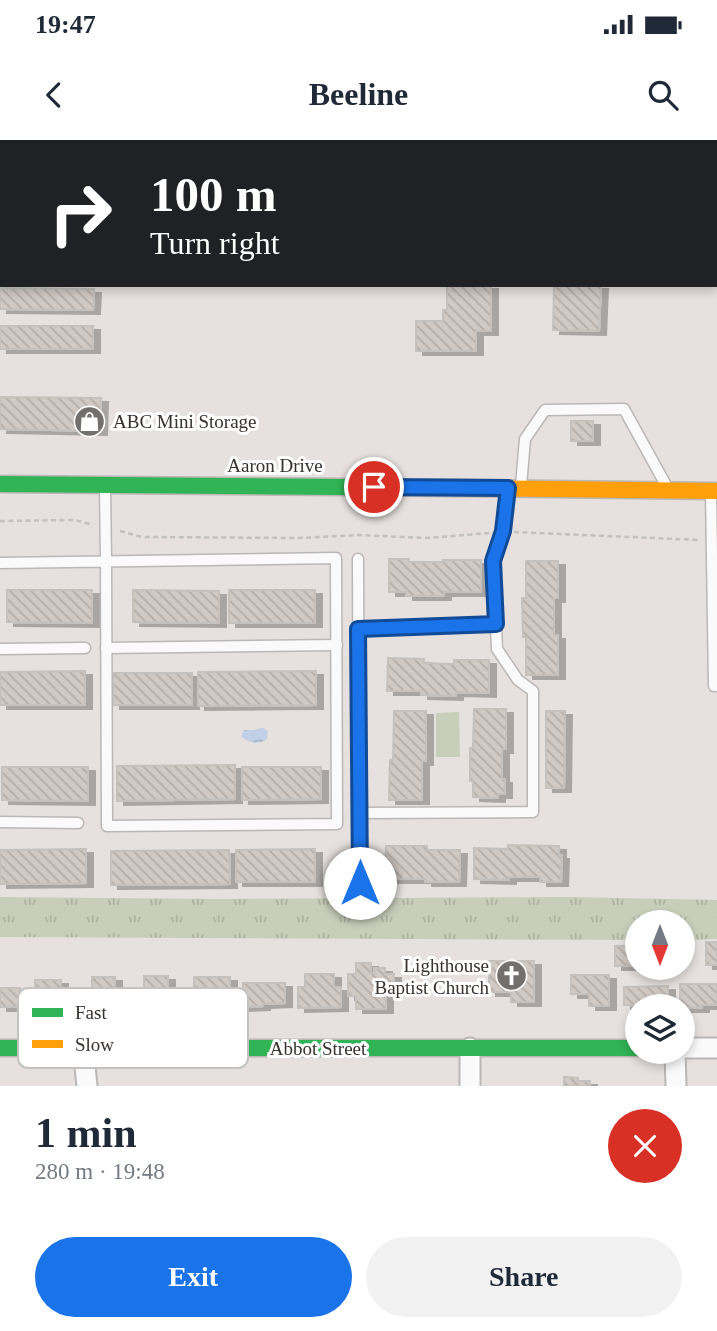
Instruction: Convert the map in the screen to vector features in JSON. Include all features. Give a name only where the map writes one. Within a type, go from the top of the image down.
[{"type":"main road","name":"Aaron Drive","points":[[0,484],[714,491]]},
{"type":"main road","name":"Abbot Street","points":[[248,1047],[625,1048]]},
{"type":"main road","name":"Abbot Street","points":[[0,1048],[18,1048]]},
{"type":"street","points":[[470,1048],[470,1086]]},
{"type":"street","points":[[695,1048],[717,1048]]},
{"type":"street","points":[[676,1064],[676,1086]]},
{"type":"street","points":[[85,1068],[87,1086]]},
{"type":"lane","points":[[359,813],[533,812],[533,691],[518,680],[497,649],[493,561],[525,439],[545,410],[624,409],[669,490]]},
{"type":"lane","points":[[0,563],[106,561],[336,558],[337,824],[107,826],[106,561],[105,485]]},
{"type":"lane","points":[[714,491],[714,685],[717,686]]},
{"type":"lane","points":[[358,559],[360,883]]},
{"type":"lane","points":[[358,629],[496,624]]},
{"type":"lane","points":[[106,648],[337,645]]},
{"type":"lane","points":[[0,649],[85,648]]},
{"type":"lane","points":[[0,822],[78,823]]},
{"type":"path","points":[[0,521],[75,520],[142,537],[300,538],[358,535],[427,538],[503,531],[712,540]]},
{"type":"green space","points":[[459,712],[460,757],[436,757],[436,713]]},
{"type":"green space","points":[[0,897],[569,897],[717,900],[717,939],[695,940],[695,910],[625,910],[625,940],[0,937]]},
{"type":"water","points":[[260,728],[268,731],[264,741],[254,742],[241,736],[244,730]]},
{"type":"building","points":[[447,287],[491,287],[491,331],[476,331],[476,351],[416,351],[416,321],[443,321],[443,310],[447,310]]},
{"type":"building","points":[[554,287],[601,287],[599,331],[553,330]]},
{"type":"building","points":[[0,288],[94,289],[93,310],[0,309]]},
{"type":"building","points":[[0,326],[93,326],[93,349],[0,349]]},
{"type":"building","points":[[0,397],[101,398],[100,431],[0,429]]},
{"type":"building","points":[[571,421],[593,421],[593,441],[571,441]]},
{"type":"building","points":[[389,559],[409,559],[409,562],[481,560],[481,592],[406,596],[406,592],[389,592]]},
{"type":"building","points":[[526,561],[558,561],[554,635],[558,635],[558,675],[526,675],[522,598],[526,598]]},
{"type":"building","points":[[7,590],[92,590],[92,623],[7,622]]},
{"type":"building","points":[[133,590],[219,591],[219,623],[133,622]]},
{"type":"building","points":[[229,590],[315,590],[315,623],[229,623]]},
{"type":"building","points":[[388,658],[424,659],[423,663],[454,664],[454,660],[489,660],[489,693],[456,692],[456,696],[421,695],[421,691],[387,691]]},
{"type":"building","points":[[85,671],[85,705],[0,705],[0,672]]},
{"type":"building","points":[[316,671],[316,705],[198,706],[198,672]]},
{"type":"building","points":[[113,673],[192,673],[192,705],[113,705]]},
{"type":"building","points":[[474,709],[506,709],[506,749],[502,749],[505,794],[498,794],[498,798],[473,797],[470,748],[473,748]]},
{"type":"building","points":[[394,711],[426,711],[426,761],[422,761],[422,800],[389,800]]},
{"type":"building","points":[[546,711],[565,711],[564,788],[546,788]]},
{"type":"building","points":[[235,765],[235,799],[117,801],[117,766]]},
{"type":"building","points":[[2,767],[88,767],[88,801],[2,800]]},
{"type":"building","points":[[242,767],[321,767],[321,799],[242,800]]},
{"type":"building","points":[[508,845],[559,846],[559,855],[562,855],[561,882],[540,882],[540,877],[474,879],[474,848],[508,849]]},
{"type":"building","points":[[386,846],[427,846],[427,850],[460,850],[459,882],[385,879]]},
{"type":"building","points":[[86,849],[86,883],[0,884],[0,850]]},
{"type":"building","points":[[315,849],[315,882],[236,882],[236,850]]},
{"type":"building","points":[[229,850],[230,884],[111,885],[111,851]]},
{"type":"building","points":[[706,942],[717,942],[717,965],[706,965]]},
{"type":"building","points":[[615,946],[625,946],[625,966],[615,966]]},
{"type":"building","name":"Lighthouse Baptist Church","points":[[489,961],[534,961],[534,1002],[511,1002],[511,992],[489,992]]},
{"type":"building","points":[[356,963],[371,963],[371,973],[374,973],[374,968],[385,968],[385,974],[394,974],[394,995],[386,995],[386,1009],[356,1009],[356,996],[348,996],[348,974],[356,974]]},
{"type":"building","points":[[305,974],[334,974],[334,987],[341,987],[341,1007],[298,1008],[298,987],[305,987]]},
{"type":"building","points":[[571,975],[609,975],[609,1006],[589,1006],[589,994],[571,994]]},
{"type":"building","points":[[144,976],[168,976],[168,988],[144,988]]},
{"type":"building","points":[[92,977],[115,977],[115,988],[92,988]]},
{"type":"building","points":[[194,977],[230,977],[230,988],[194,988]]},
{"type":"building","points":[[35,980],[61,980],[61,988],[35,988]]},
{"type":"building","points":[[243,983],[285,983],[285,1003],[248,1007],[248,988],[243,988]]},
{"type":"building","points":[[680,984],[717,984],[717,1005],[695,1008],[695,994],[680,994]]},
{"type":"building","points":[[668,986],[668,994],[625,994],[624,1005],[624,987]]},
{"type":"building","points":[[0,988],[18,988],[18,1007],[0,1007]]},
{"type":"building","points":[[564,1077],[590,1081],[590,1086],[564,1086]]},
{"type":"traffic: fast","points":[[0,484],[456,488]]},
{"type":"traffic: fast","points":[[0,1048],[18,1048]]},
{"type":"traffic: fast","points":[[248,1048],[625,1048]]},
{"type":"traffic: slow","points":[[456,488],[717,491]]},
{"type":"place","name":"ABC Mini Storage","points":[[90,421]]},
{"type":"place","name":"Lighthouse Baptist Church","points":[[512,976]]},
{"type":"route","points":[[360,883],[358,629],[496,624],[493,561],[503,531],[508,488],[374,487]]}]
